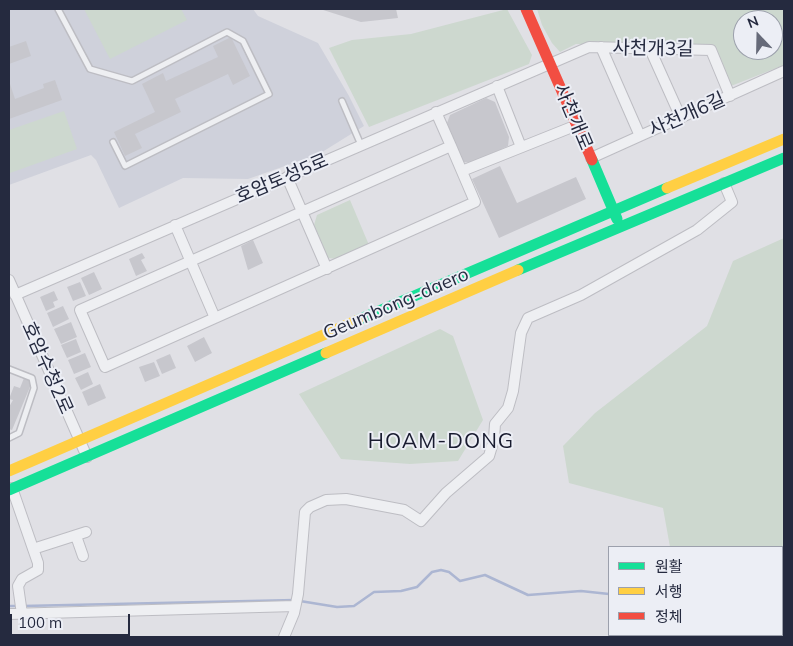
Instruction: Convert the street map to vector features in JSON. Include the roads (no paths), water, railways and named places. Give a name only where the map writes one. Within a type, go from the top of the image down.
[{"type":"street","name":"사천개로","points":[[526,9],[620,226]]},
{"type":"street","name":"사천개3길","points":[[549,63],[589,47],[711,50],[730,96]]},
{"type":"street","points":[[600,47],[640,136]]},
{"type":"street","points":[[650,48],[681,118]]},
{"type":"street","name":"호암토성5로","points":[[12,296],[549,63]]},
{"type":"street","name":"사천개6길","points":[[591,158],[784,71]]},
{"type":"street","points":[[497,86],[521,147]]},
{"type":"street","points":[[436,112],[451,146],[462,171],[475,202],[105,367],[80,310],[451,146]]},
{"type":"street","points":[[462,171],[577,125]]},
{"type":"street","name":"Geumbong-daero","points":[[9,471],[613,210],[784,139]]},
{"type":"street","name":"Geumbong-daero","points":[[11,489],[620,226],[784,158]]},
{"type":"street","points":[[287,177],[327,269]]},
{"type":"street","points":[[284,637],[298,594],[306,512],[310,507],[326,500],[363,501],[404,510],[421,520],[446,493],[489,456],[494,439],[495,424],[508,408],[514,391],[521,333],[528,318],[581,295],[697,230],[732,202],[724,183]]},
{"type":"street","points":[[175,225],[215,318]]},
{"type":"street","name":"호암수청2로","points":[[9,280],[12,296],[87,456]]},
{"type":"street","points":[[11,489],[33,549],[38,570],[22,579],[18,586],[22,614]]},
{"type":"street","points":[[33,549],[81,534],[84,556]]},
{"type":"street","points":[[9,614],[295,606]]},
{"type":"lane","points":[[58,9],[90,69],[132,80],[227,32],[243,41],[269,94],[125,166],[113,142]]},
{"type":"lane","points":[[342,101],[361,144]]},
{"type":"lane","points":[[9,369],[32,378],[34,388],[19,433],[9,438]]},
{"type":"waterway","points":[[300,601],[337,607],[354,606],[374,592],[401,591],[417,587],[432,572],[441,570],[449,572],[460,581],[485,575],[528,595],[581,591],[608,594]]},
{"type":"waterway","points":[[23,606],[295,600]]},
{"type":"waterway","points":[[9,606],[17,606]]},
{"type":"district","name":"HOAM-DONG","points":[[441,442]]}]
